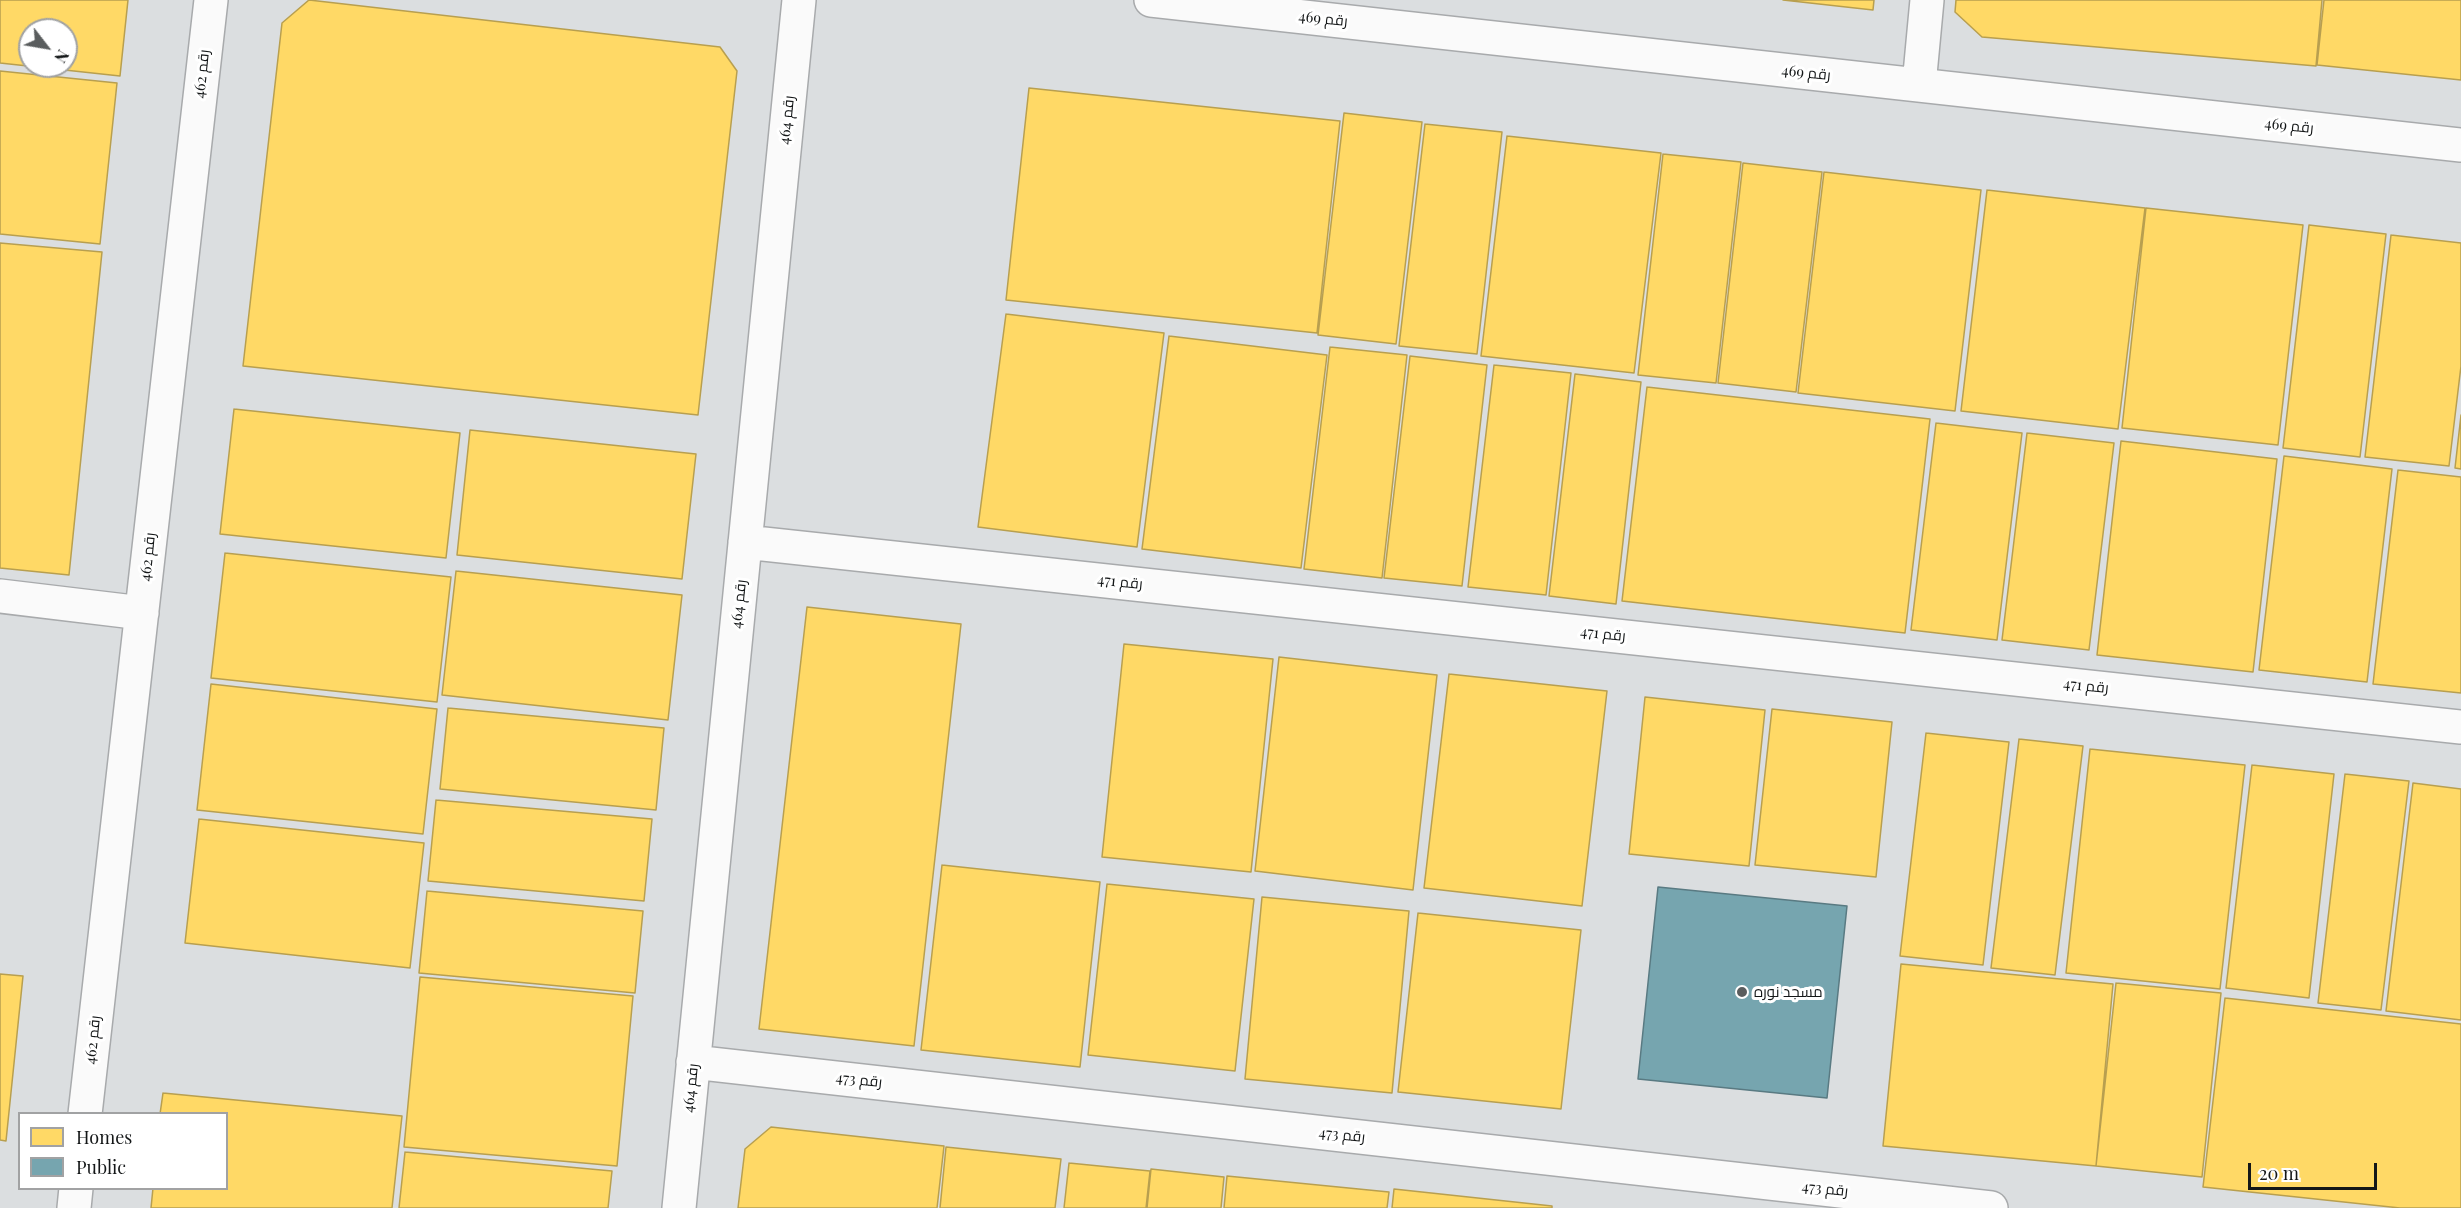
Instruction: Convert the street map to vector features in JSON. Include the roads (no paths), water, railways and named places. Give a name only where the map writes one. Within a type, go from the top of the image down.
[{"type":"street","name":"رقم 462","points":[[85,1112],[211,0]]},
{"type":"street","name":"رقم 464","points":[[679,1208],[799,0]]},
{"type":"street","name":"رقم 469","points":[[1151,0],[2461,145]]},
{"type":"street","points":[[1918,86],[1928,0]]},
{"type":"street","name":"رقم 471","points":[[745,542],[2461,727]]},
{"type":"street","points":[[0,596],[141,613]]},
{"type":"street","name":"رقم 473","points":[[693,1062],[1991,1208]]},
{"type":"street","points":[[74,1208],[76,1190]]},
{"type":"place","name":"مسجد نوره","points":[[1742,992]]}]
